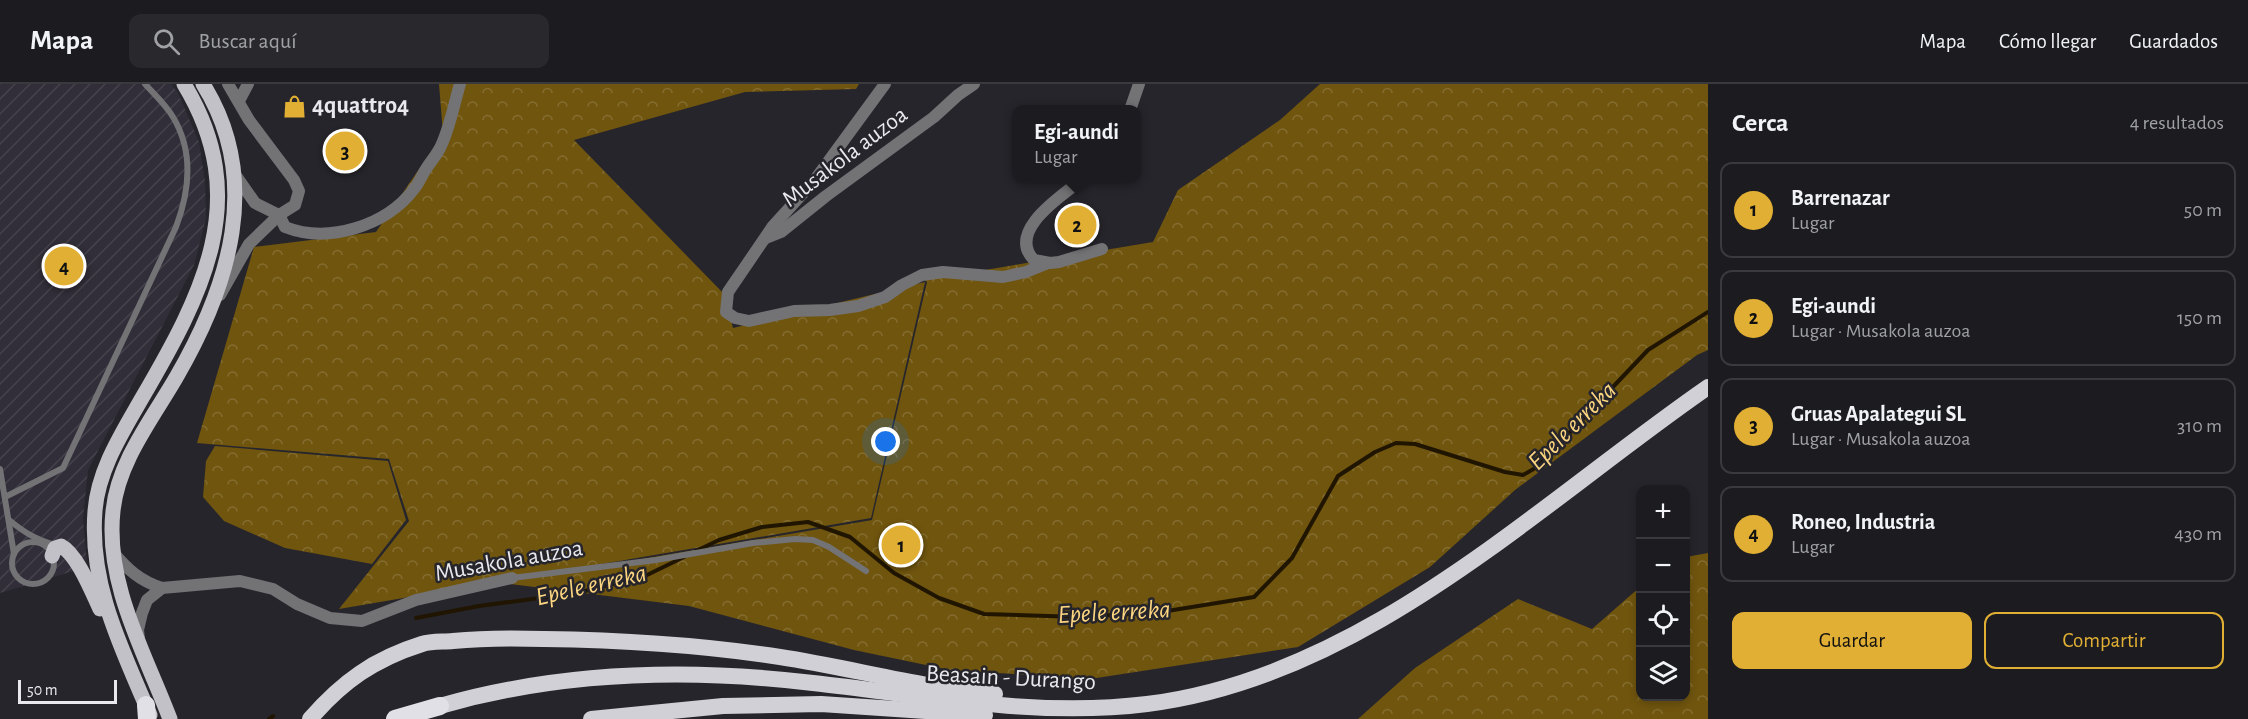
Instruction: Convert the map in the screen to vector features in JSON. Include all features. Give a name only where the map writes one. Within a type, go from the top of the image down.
[{"type":"highway","name":"Beasain - Durango","points":[[440,706],[497,691],[556,681],[613,675],[677,674],[786,680],[989,705],[1085,709],[1149,704],[1210,692],[1270,674],[1345,639],[1417,597],[1484,552],[1645,430],[1708,387]]},
{"type":"highway","points":[[310,719],[329,697],[355,675],[395,653],[425,643],[521,638],[630,640],[726,649],[954,689],[1036,698],[1085,709]]},
{"type":"highway","points":[[591,719],[675,710],[771,704],[821,704],[1018,718],[1085,709]]},
{"type":"highway","points":[[395,719],[440,706]]},
{"type":"highway","points":[[414,719],[440,706]]},
{"type":"main road","points":[[148,714],[99,582],[94,544],[95,508],[114,447],[178,334],[198,291],[216,229],[219,195],[216,162],[207,129],[195,101],[184,84]]},
{"type":"main road","points":[[170,719],[117,581],[112,551],[113,508],[121,479],[135,446],[177,376],[207,314],[225,266],[233,230],[236,196],[234,172],[223,124],[203,84]]},
{"type":"main road","points":[[56,551],[66,549],[79,568],[132,672]]},
{"type":"street","points":[[207,314],[249,244],[279,215],[295,205],[299,191],[294,180],[249,120],[228,84]]},
{"type":"street","points":[[239,101],[248,84]]},
{"type":"street","points":[[234,172],[255,203],[279,215],[285,227],[297,232],[345,231],[386,214],[415,188],[440,149],[460,84]]},
{"type":"street","name":"Musakola auzoa","points":[[885,84],[814,182],[773,226],[728,292],[726,312],[735,318],[749,321],[794,311],[830,310],[858,306],[885,297],[922,275],[943,272],[1003,277],[1026,272],[1048,263],[1070,260],[1102,249]]},
{"type":"street","name":"Musakola auzoa","points":[[766,238],[781,232],[934,117],[974,84]]},
{"type":"street","points":[[1132,105],[1138,84]]},
{"type":"street","points":[[1048,263],[1034,260],[1029,255],[1027,235],[1044,210],[1078,183]]},
{"type":"street","points":[[112,551],[130,572],[141,580],[162,588]]},
{"type":"street","name":"Musakola auzoa","points":[[162,588],[240,580],[273,589],[297,604],[330,618],[362,621],[434,595],[512,578]]},
{"type":"street","points":[[139,642],[138,630],[147,600],[162,588]]},
{"type":"lane","points":[[5,497],[63,468],[184,206],[188,183],[188,164],[183,142],[173,116],[145,84]]},
{"type":"lane","points":[[0,469],[14,554],[12,565],[14,574],[19,579],[33,584],[47,579],[52,572],[56,551]]},
{"type":"lane","points":[[9,520],[20,530],[56,551]]},
{"type":"lane","name":"Musakola auzoa","points":[[512,578],[656,560],[710,550],[795,539],[813,540],[866,571]]},
{"type":"lane","points":[[14,554],[27,543],[41,544],[49,550],[56,551]]},
{"type":"shaded area","points":[[0,84],[171,84],[178,93],[199,142],[205,182],[206,218],[194,265],[88,470],[83,518],[87,567],[0,593]]},
{"type":"green space","points":[[439,84],[859,84],[856,89],[745,92],[574,140],[724,294],[733,328],[925,282],[871,518],[339,609],[409,521],[389,459],[197,443],[254,247],[376,232],[443,134]]},
{"type":"green space","points":[[1320,84],[1708,84],[1708,350],[1697,355],[1515,490],[1430,567],[1298,647],[1090,679],[950,670],[854,650],[689,606],[501,583],[872,520],[927,282],[925,280],[1153,242],[1178,190],[1280,120]]},
{"type":"green space","points":[[215,446],[388,461],[406,520],[372,564],[285,548],[224,521],[203,497],[206,461]]},
{"type":"green space","points":[[1708,553],[1708,719],[1358,719],[1415,668],[1518,599],[1592,629],[1636,590],[1636,701],[1690,701],[1690,556]]},
{"type":"waterway","name":"Epele erreka","points":[[696,551],[719,540],[762,527],[808,522],[850,537],[894,573],[939,598],[984,614],[1080,617],[1161,612],[1254,597],[1292,558],[1338,476],[1375,452],[1396,443],[1415,444],[1505,472],[1523,475],[1537,467],[1648,350],[1708,312]]},
{"type":"waterway","name":"Epele erreka","points":[[416,618],[479,606],[577,593],[645,576],[684,557]]},
{"type":"waterway","name":"Epele erreka","points":[[269,719],[273,716]]},
{"type":"place","name":"4quattro4","points":[[294,106]]},
{"type":"place","name":"Gruas Apalategui SL","points":[[345,151]]},
{"type":"place","name":"Egi-aundi","points":[[1077,225]]},
{"type":"place","name":"Roneo, Industria","points":[[64,266]]},
{"type":"place","name":"Barrenazar","points":[[901,545]]}]
